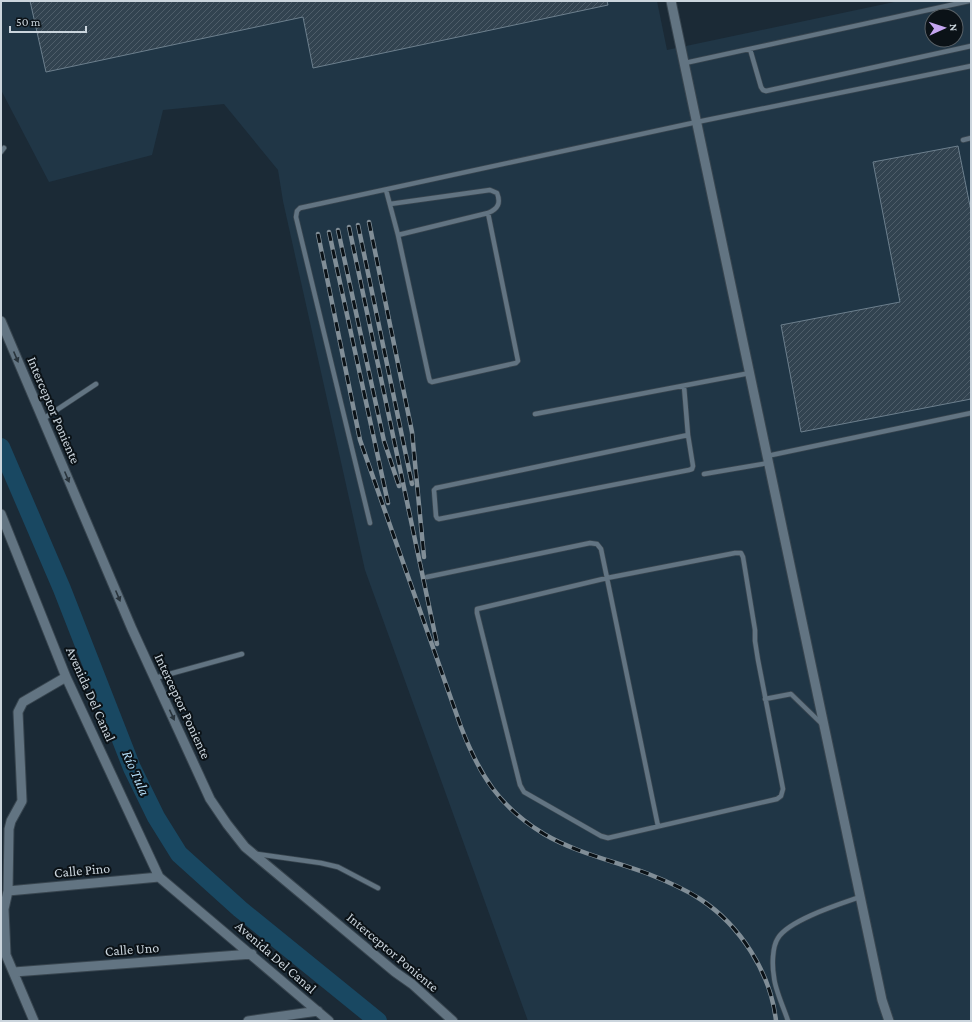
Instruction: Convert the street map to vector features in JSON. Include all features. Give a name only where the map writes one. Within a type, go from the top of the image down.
[{"type":"street","points":[[672,1],[860,897],[882,1000],[889,1021]]},
{"type":"street","name":"Interceptor Poniente","points":[[1,322],[132,629],[210,799],[245,847],[395,972],[412,984],[453,1021]]},
{"type":"street","name":"Avenida Del Canal","points":[[1,514],[66,677],[159,877],[330,1021]]},
{"type":"street","points":[[34,1021],[6,955],[4,909],[8,891],[10,829],[11,821],[22,801],[18,712],[23,702],[66,677]]},
{"type":"street","name":"Calle Pino","points":[[8,891],[159,877]]},
{"type":"street","name":"Calle Uno","points":[[14,972],[252,954]]},
{"type":"street","points":[[248,1021],[318,1011]]},
{"type":"lane","points":[[685,63],[969,1]]},
{"type":"lane","points":[[750,49],[761,87],[766,91],[971,46]]},
{"type":"lane","points":[[370,523],[296,217],[297,211],[300,208],[697,122],[971,66]]},
{"type":"lane","points":[[963,140],[971,138]]},
{"type":"lane","points":[[386,190],[398,235],[430,382],[474,374],[516,363],[518,361],[488,213]]},
{"type":"lane","points":[[390,204],[490,190],[497,193],[499,198],[499,205],[497,208],[488,213],[398,235]]},
{"type":"lane","points":[[535,414],[750,373]]},
{"type":"lane","points":[[43,419],[96,384]]},
{"type":"lane","points":[[684,386],[688,435],[693,466],[689,470],[440,519],[436,516],[433,494],[436,488],[688,435]]},
{"type":"lane","points":[[704,474],[971,413]]},
{"type":"lane","points":[[427,577],[590,543],[596,544],[601,549],[658,826]]},
{"type":"lane","points":[[734,553],[741,554],[743,557],[755,630],[757,654],[782,790],[781,796],[777,799],[605,838],[522,790],[477,609],[480,607],[607,578],[734,553]]},
{"type":"lane","points":[[155,678],[242,654]]},
{"type":"lane","points":[[765,699],[791,694],[824,726]]},
{"type":"lane","points":[[253,853],[338,867],[378,888]]},
{"type":"lane","points":[[788,1021],[774,977],[774,947],[779,937],[787,929],[826,908],[860,897]]},
{"type":"shaded area","points":[[1,1],[657,1],[667,50],[899,1],[971,1],[971,1021],[528,1021],[365,570],[283,201],[278,170],[224,104],[163,110],[152,155],[49,182],[1,90]]},
{"type":"building","points":[[30,1],[607,1],[608,5],[313,68],[303,17],[46,72]]},
{"type":"building","points":[[958,146],[971,211],[971,399],[801,432],[781,325],[900,302],[873,162]]},
{"type":"waterway","name":"Río Tula","points":[[1,447],[62,589],[132,768],[156,817],[179,854],[240,909],[378,1021]]},
{"type":"railway","points":[[369,222],[412,432],[424,557]]},
{"type":"railway","points":[[358,225],[412,484]]},
{"type":"railway","points":[[349,227],[437,644]]},
{"type":"railway","points":[[338,230],[384,441],[399,486]]},
{"type":"railway","points":[[329,232],[388,503]]},
{"type":"railway","points":[[318,234],[360,440],[461,727],[475,760],[483,774],[503,801],[528,824],[544,834],[581,851],[667,881],[694,895],[715,910],[740,936],[760,968],[768,985],[776,1021]]}]
